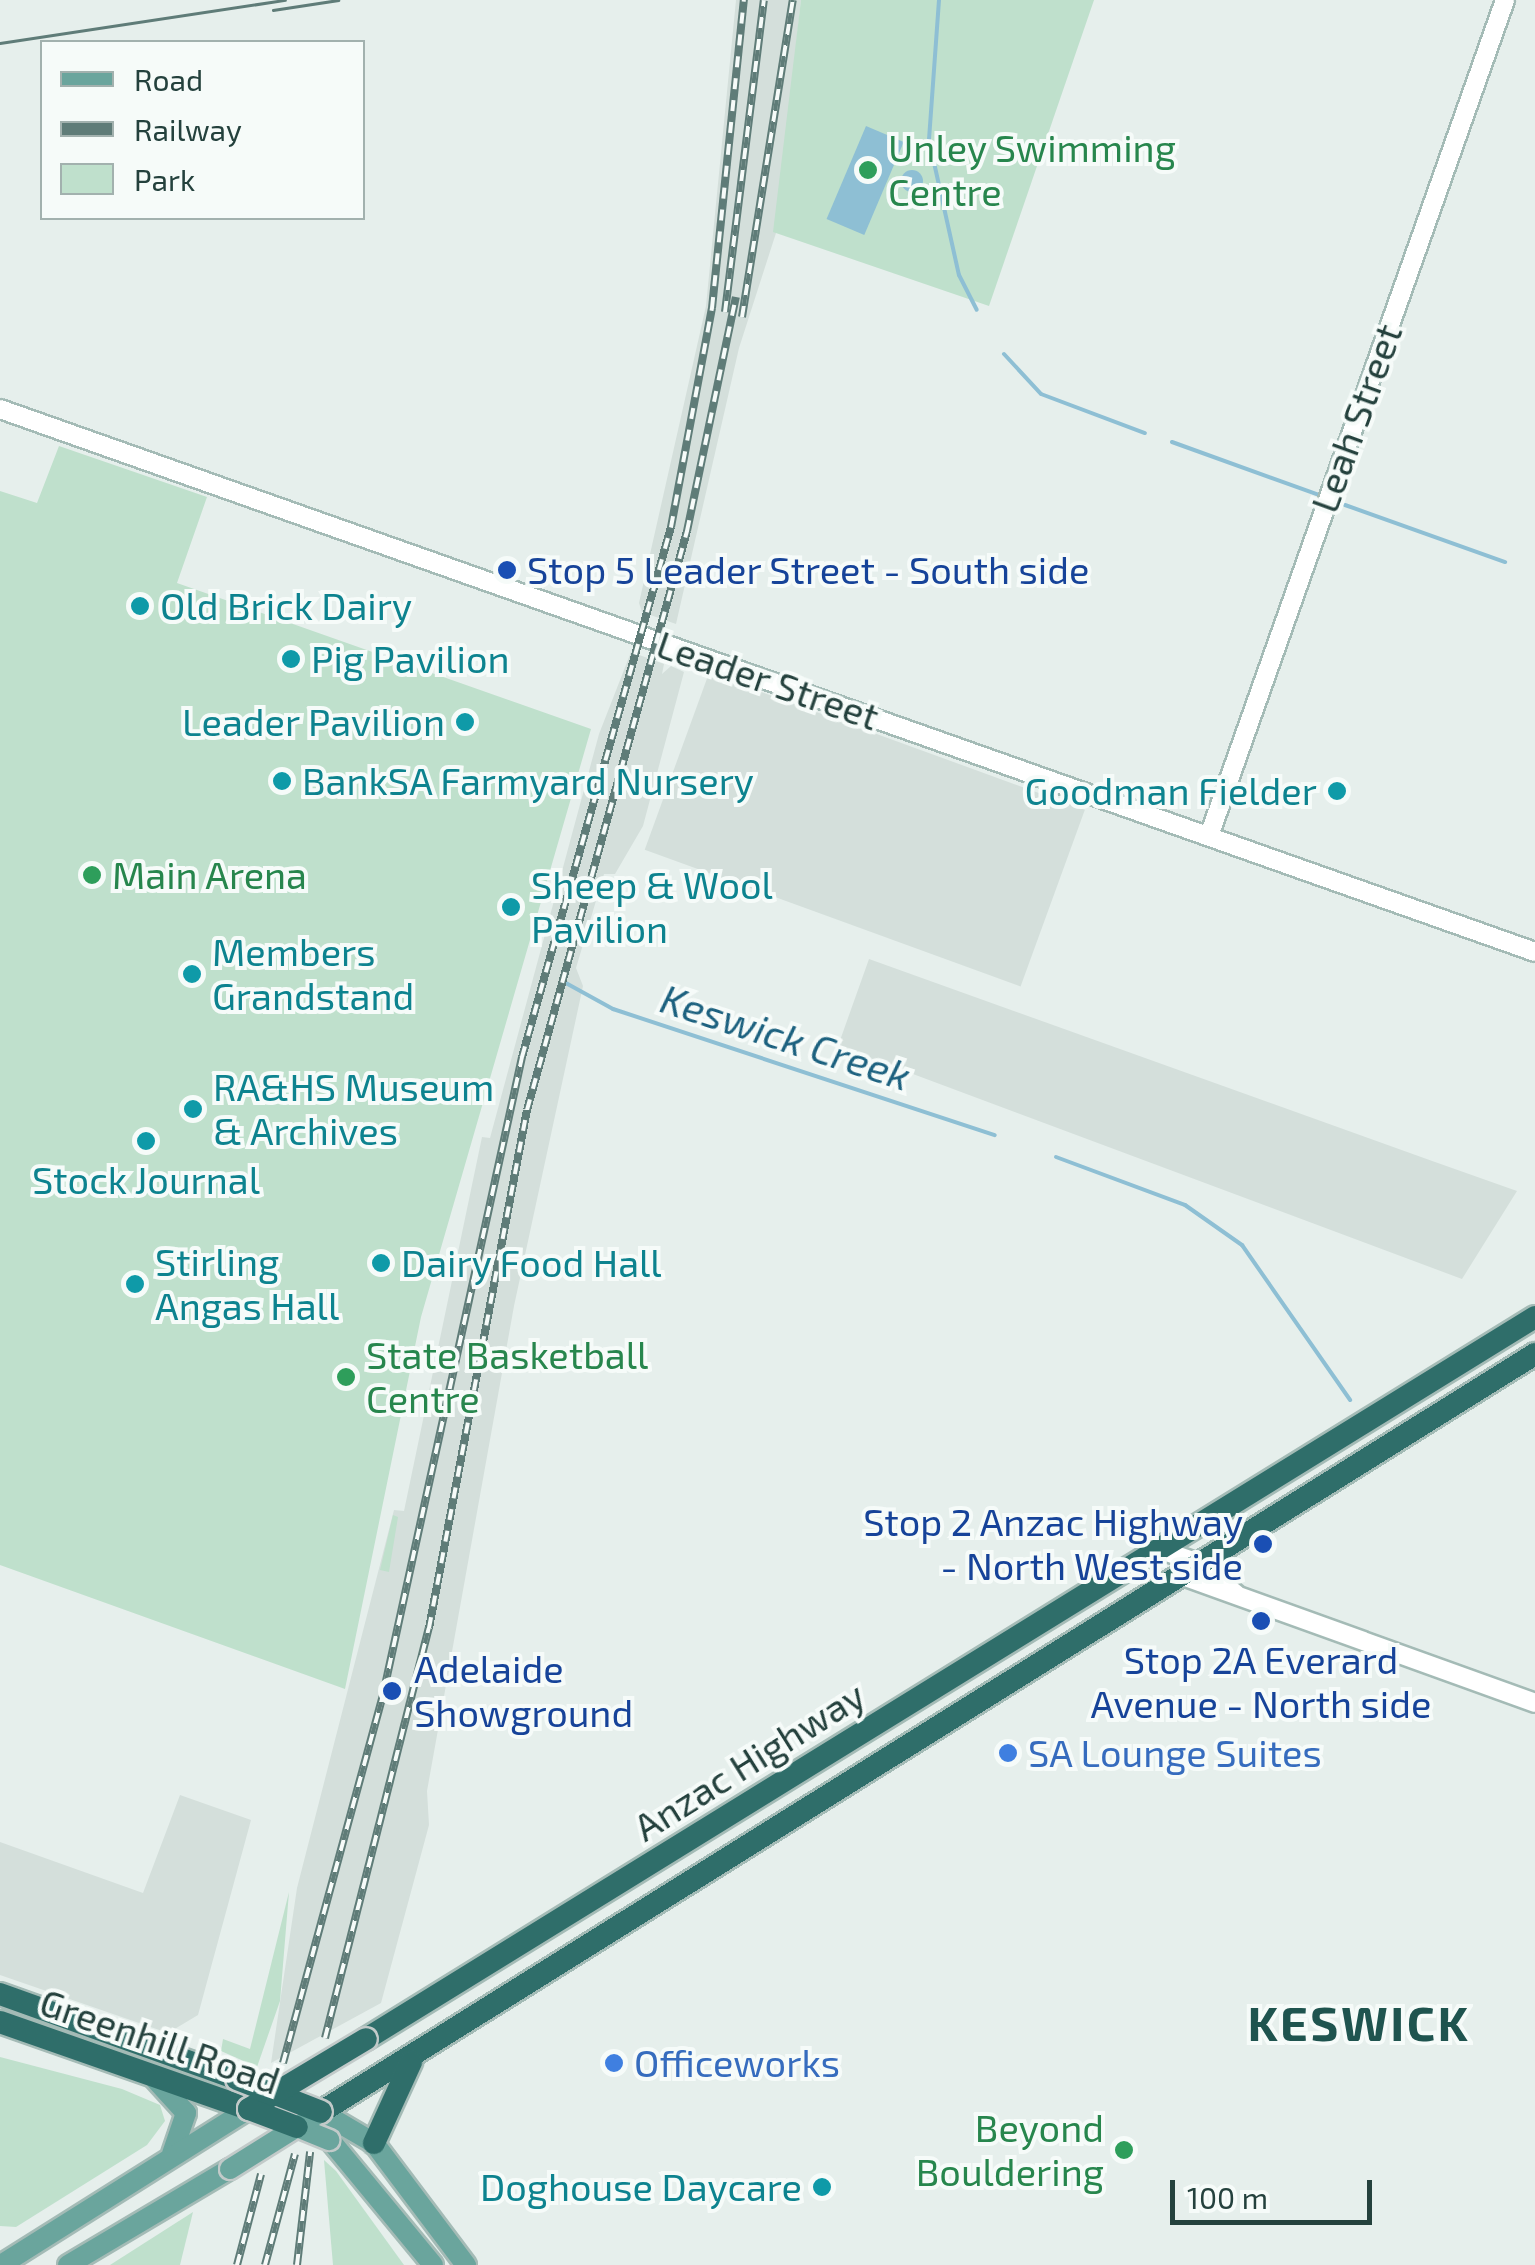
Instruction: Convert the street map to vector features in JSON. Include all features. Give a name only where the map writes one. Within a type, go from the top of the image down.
[{"type":"highway","name":"Anzac Highway","points":[[236,2108],[275,2094],[366,2039],[1535,1317]]},
{"type":"highway","name":"Anzac Highway","points":[[321,2112],[1535,1354]]},
{"type":"highway","points":[[1468,1359],[1484,1385]]},
{"type":"highway","points":[[977,1662],[995,1690]]},
{"type":"highway","name":"Greenhill Road","points":[[0,1994],[321,2112]]},
{"type":"highway","name":"Greenhill Road","points":[[0,2022],[297,2127]]},
{"type":"highway","points":[[374,2142],[419,2051]]},
{"type":"main road","name":"Leah Street","points":[[1210,836],[1505,0]]},
{"type":"main road","name":"Leader Street","points":[[0,410],[1535,952]]},
{"type":"main road","points":[[1161,1550],[1244,1600],[1535,1703]]},
{"type":"main road","points":[[146,2071],[186,2113],[171,2156]]},
{"type":"main road","name":"Anzac Highway","points":[[0,2265],[171,2156],[236,2108]]},
{"type":"main road","points":[[321,2112],[347,2122],[374,2142],[466,2265]]},
{"type":"main road","name":"Anzac Highway","points":[[68,2265],[321,2112]]},
{"type":"main road","points":[[297,2127],[330,2140],[432,2265]]},
{"type":"shaded area","points":[[736,0],[801,0],[776,233],[739,348],[676,624],[642,612],[639,603],[706,306]]},
{"type":"shaded area","points":[[631,652],[664,664],[662,674],[671,666],[684,672],[643,826],[615,874],[604,874],[576,968],[583,986],[514,1306],[427,1791],[429,1825],[381,2003],[271,2063],[297,1888],[394,1510],[404,1511],[482,1137],[490,1138],[599,734]]},
{"type":"shaded area","points":[[709,673],[1085,810],[1021,986],[645,850]]},
{"type":"shaded area","points":[[869,959],[1517,1191],[1462,1279],[838,1046]]},
{"type":"shaded area","points":[[180,1795],[251,1820],[198,2015],[168,2033],[0,1975],[0,1842],[143,1893]]},
{"type":"green space","points":[[801,0],[1094,0],[989,306],[773,232]]},
{"type":"green space","name":"Adelaide Showground","points":[[59,446],[207,497],[177,583],[591,729],[421,1317],[345,1689],[0,1565],[0,491],[37,503]]},
{"type":"green space","points":[[393,1515],[398,1517],[389,1572],[380,1570]]},
{"type":"green space","points":[[289,1892],[280,2001],[257,2067],[221,2051],[223,2039],[250,2049]]},
{"type":"green space","points":[[0,2057],[122,2089],[160,2105],[165,2121],[147,2145],[16,2227],[0,2226]]},
{"type":"green space","points":[[324,2160],[336,2171],[404,2265],[333,2265]]},
{"type":"green space","points":[[193,2212],[180,2265],[110,2265]]},
{"type":"water","points":[[866,126],[904,142],[864,235],[827,219]]},
{"type":"water","points":[[912,170],[920,173],[920,189],[912,192],[904,189],[901,181],[904,173]]},
{"type":"waterway","points":[[939,0],[929,140],[959,275],[977,310]]},
{"type":"waterway","points":[[1004,354],[1041,394],[1145,433]]},
{"type":"waterway","points":[[1172,442],[1322,496]]},
{"type":"waterway","points":[[1345,505],[1505,562]]},
{"type":"waterway","name":"Keswick Creek","points":[[564,982],[613,1009],[995,1135]]},
{"type":"waterway","name":"Keswick Creek","points":[[1056,1157],[1185,1205],[1242,1245],[1350,1400]]},
{"type":"tram line","points":[[0,43],[285,0]]},
{"type":"tram line","points":[[273,10],[338,0]]},
{"type":"railway","points":[[283,2063],[384,1690],[522,1057],[671,527],[712,308],[744,0]]},
{"type":"railway","points":[[725,312],[764,0]]},
{"type":"railway","points":[[742,317],[793,0]]},
{"type":"railway","points":[[325,2038],[429,1628],[527,1110],[687,531],[736,297]]},
{"type":"railway","points":[[297,2265],[310,2152]]},
{"type":"railway","points":[[265,2265],[295,2154]]},
{"type":"railway","points":[[237,2265],[261,2174]]},
{"type":"place","name":"Unley Swimming Centre","points":[[868,170]]},
{"type":"place","name":"Stop 5 Leader Street - South side","points":[[507,570]]},
{"type":"place","name":"Old Brick Dairy","points":[[140,606]]},
{"type":"place","name":"Pig Pavilion","points":[[291,659]]},
{"type":"place","name":"Leader Pavilion","points":[[465,722]]},
{"type":"place","name":"BankSA Farmyard Nursery","points":[[282,781]]},
{"type":"place","name":"Goodman Fielder","points":[[1337,791]]},
{"type":"place","name":"Main Arena","points":[[92,875]]},
{"type":"place","name":"Sheep & Wool Pavilion","points":[[511,907]]},
{"type":"place","name":"Members Grandstand","points":[[192,974]]},
{"type":"place","name":"RA&HS Museum & Archives","points":[[193,1109]]},
{"type":"place","name":"Stock Journal","points":[[146,1141]]},
{"type":"place","name":"Dairy Food Hall","points":[[381,1263]]},
{"type":"place","name":"Stirling Angas Hall","points":[[135,1284]]},
{"type":"place","name":"State Basketball Centre","points":[[346,1377]]},
{"type":"place","name":"Stop 2 Anzac Highway - North West side","points":[[1263,1544]]},
{"type":"place","name":"Stop 2A Everard Avenue - North side","points":[[1261,1621]]},
{"type":"place","name":"Adelaide Showground","points":[[392,1691]]},
{"type":"place","name":"SA Lounge Suites","points":[[1008,1753]]},
{"type":"place","name":"Officeworks","points":[[614,2063]]},
{"type":"place","name":"Beyond Bouldering","points":[[1124,2150]]},
{"type":"place","name":"Doghouse Daycare","points":[[822,2187]]},
{"type":"district","name":"KESWICK","points":[[1359,2023]]}]
